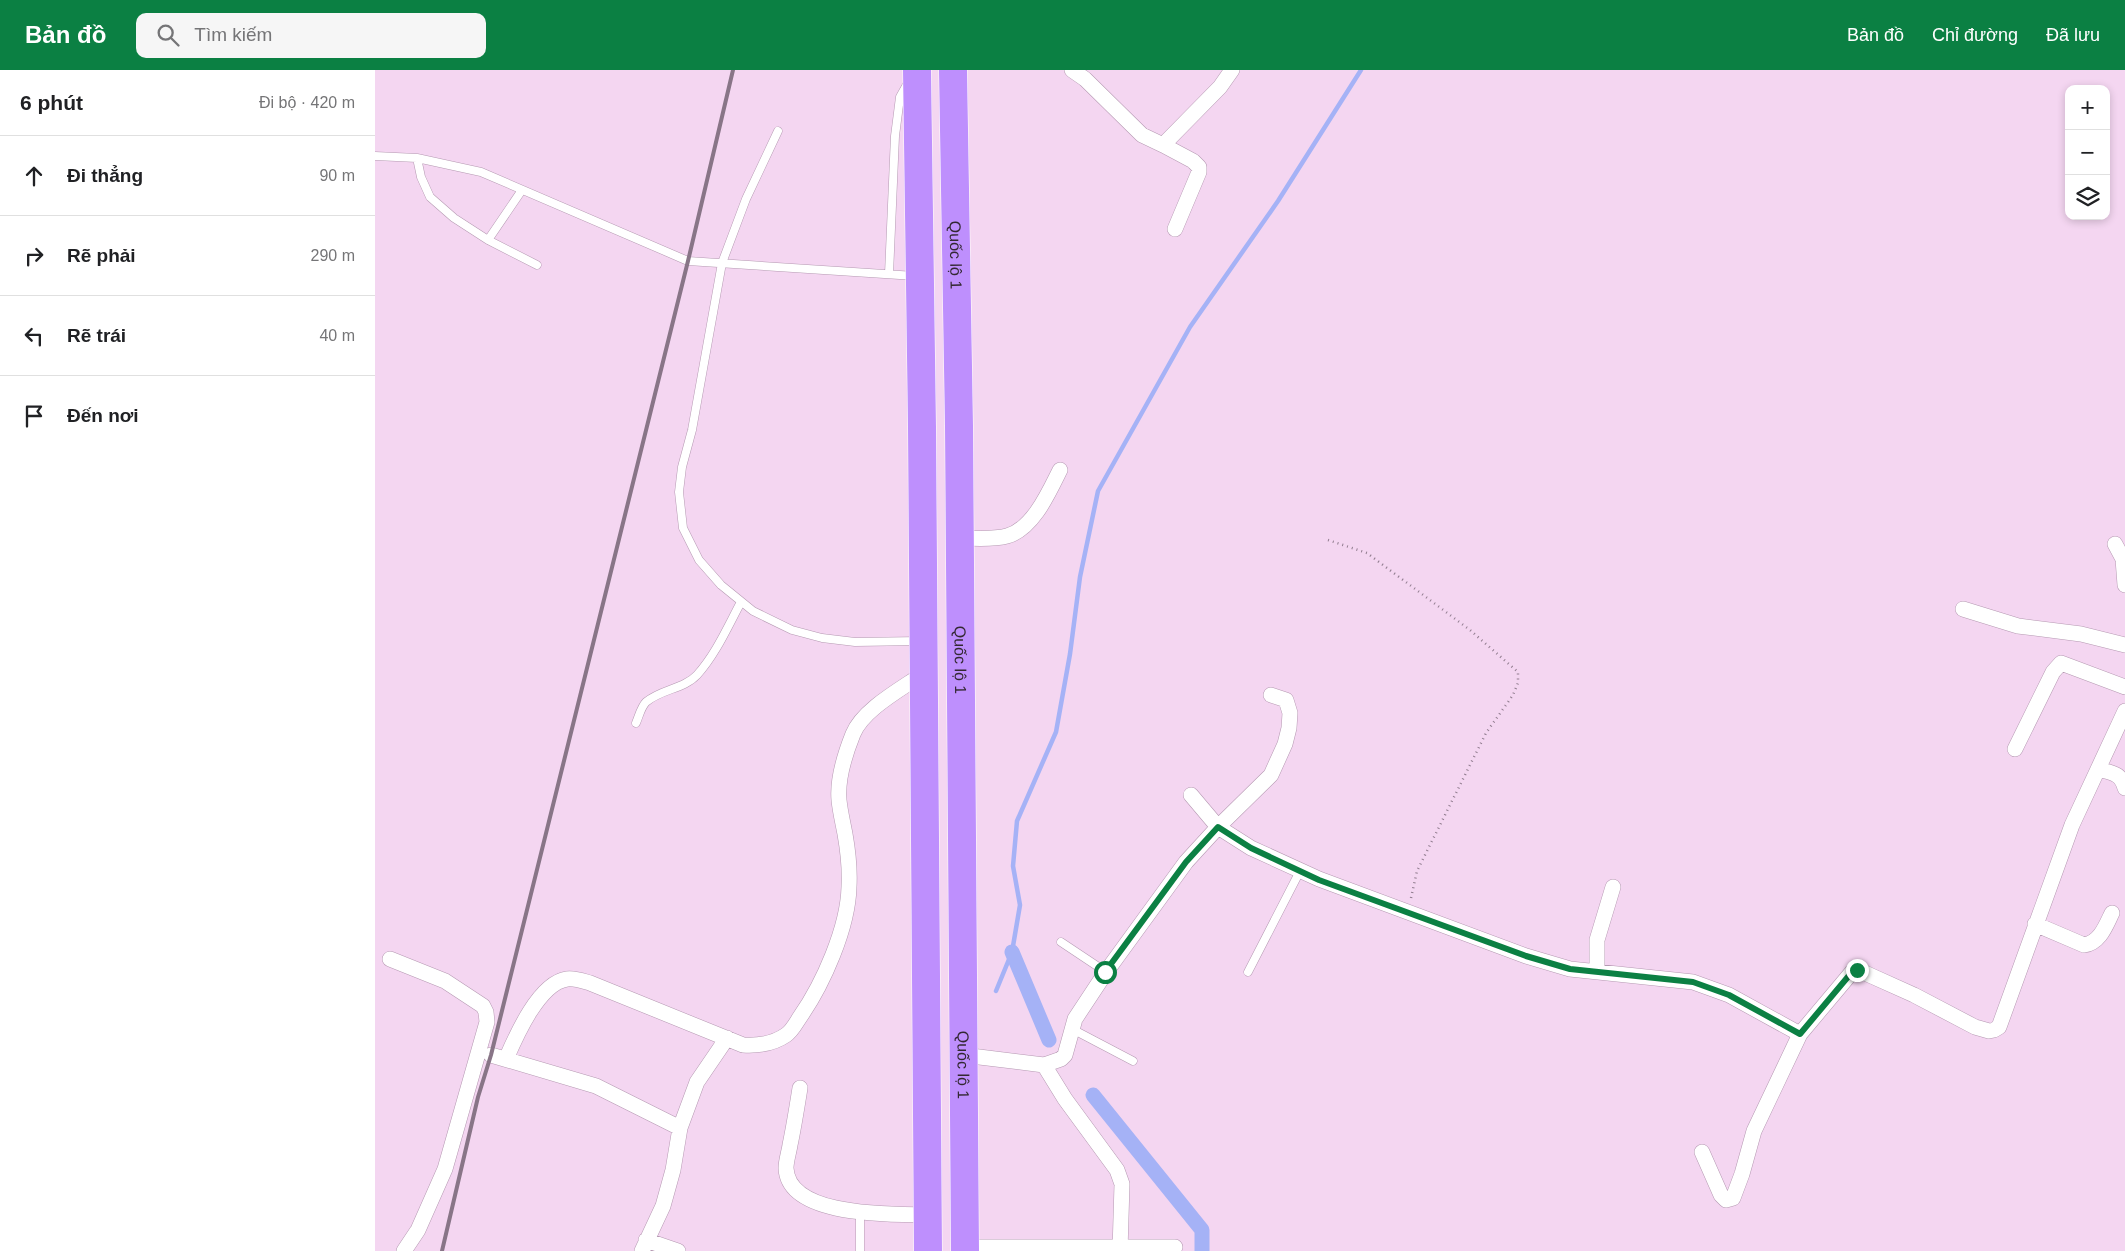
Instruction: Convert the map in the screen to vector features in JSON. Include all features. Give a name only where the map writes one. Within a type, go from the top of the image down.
[{"type":"highway","points":[[916,70],[922,427],[928,1251]]},
{"type":"highway","name":"Quốc lộ 1","points":[[953,70],[959,426],[965,1249]]},
{"type":"highway","points":[[922,427],[959,426]]},
{"type":"street","points":[[1072,70],[1085,79],[1142,134],[1193,161],[1199,167],[1199,172],[1175,229]]},
{"type":"street","points":[[1163,145],[1220,87],[1232,70]]},
{"type":"street","points":[[959,538],[1000,537],[1017,531],[1032,518],[1044,501],[1060,470]]},
{"type":"street","points":[[2115,544],[2123,560],[2125,585]]},
{"type":"street","points":[[1963,609],[2018,626],[2081,634],[2125,645]]},
{"type":"street","points":[[2015,749],[2053,672],[2061,663],[2125,687]]},
{"type":"street","points":[[680,1128],[596,1086],[498,1057],[534,1004],[554,985],[565,979],[577,979],[590,983],[743,1045],[758,1046],[775,1042],[788,1034],[813,998],[832,958],[844,919],[849,889],[846,835],[839,801],[841,769],[848,747],[862,718],[924,673]]},
{"type":"street","points":[[963,1055],[1044,1065],[1061,1059],[1065,1055],[1071,1029],[1080,1010],[1105,972],[1186,862],[1218,827],[1269,778],[1285,744],[1289,728],[1288,702],[1271,695]]},
{"type":"street","points":[[1702,1152],[1721,1195],[1726,1200],[1733,1198],[1754,1131],[1800,1034],[1852,972],[1857,970],[1914,995],[1975,1027],[1989,1031],[1999,1027],[2072,825],[2125,711]]},
{"type":"street","points":[[2098,769],[2117,775],[2123,780],[2125,788]]},
{"type":"street","points":[[1191,795],[1218,827],[1251,848],[1300,871],[1381,904],[1526,956],[1570,969],[1675,980],[1704,986],[1729,995],[1800,1034]]},
{"type":"street","points":[[1597,971],[1597,940],[1613,887]]},
{"type":"street","points":[[2035,924],[2084,944],[2089,944],[2101,934],[2112,913]]},
{"type":"street","points":[[390,959],[445,981],[483,1006],[487,1012],[487,1022],[483,1038],[445,1169],[418,1230],[404,1251]]},
{"type":"street","points":[[675,1250],[647,1244],[663,1206],[673,1170],[680,1128],[697,1082],[727,1038]]},
{"type":"street","points":[[1044,1065],[1065,1099],[1117,1170],[1121,1184],[1120,1249]]},
{"type":"street","points":[[801,1088],[786,1168],[790,1182],[799,1194],[820,1204],[860,1212],[928,1215]]},
{"type":"street","points":[[965,1249],[1175,1247]]},
{"type":"lane","points":[[889,274],[895,136],[900,97],[916,70]]},
{"type":"lane","points":[[777,131],[746,199],[722,263],[691,430],[681,466],[679,492],[683,528],[699,560],[721,585],[753,611],[792,630],[822,638],[855,642],[924,641]]},
{"type":"lane","points":[[375,156],[417,158],[481,172],[688,261],[920,276]]},
{"type":"lane","points":[[417,158],[421,177],[430,197],[454,218],[487,240],[537,265]]},
{"type":"lane","points":[[487,240],[522,190]]},
{"type":"lane","points":[[636,723],[645,703],[659,694],[688,682],[697,675],[714,651],[741,602]]},
{"type":"lane","points":[[1248,972],[1300,871]]},
{"type":"lane","points":[[1061,942],[1105,972]]},
{"type":"lane","points":[[1071,1029],[1133,1061]]},
{"type":"lane","points":[[860,1212],[860,1251]]},
{"type":"path","points":[[1329,540],[1350,546],[1373,557],[1470,630],[1518,672],[1518,683],[1513,696],[1486,733],[1417,871],[1407,912]]},
{"type":"waterway","points":[[996,991],[1012,952],[1020,905],[1013,866],[1017,821],[1056,732],[1070,654],[1080,577],[1098,491],[1190,327],[1278,201],[1361,70]]},
{"type":"waterway","points":[[1012,952],[1049,1040]]},
{"type":"waterway","points":[[1093,1095],[1202,1230],[1202,1251]]},
{"type":"railway","points":[[442,1251],[478,1097],[491,1055],[688,261],[733,70]]},
{"type":"route","points":[[1105,972],[1186,862],[1218,827],[1251,848],[1319,880],[1526,956],[1570,969],[1693,982],[1729,995],[1800,1034],[1852,972],[1857,970]]}]
